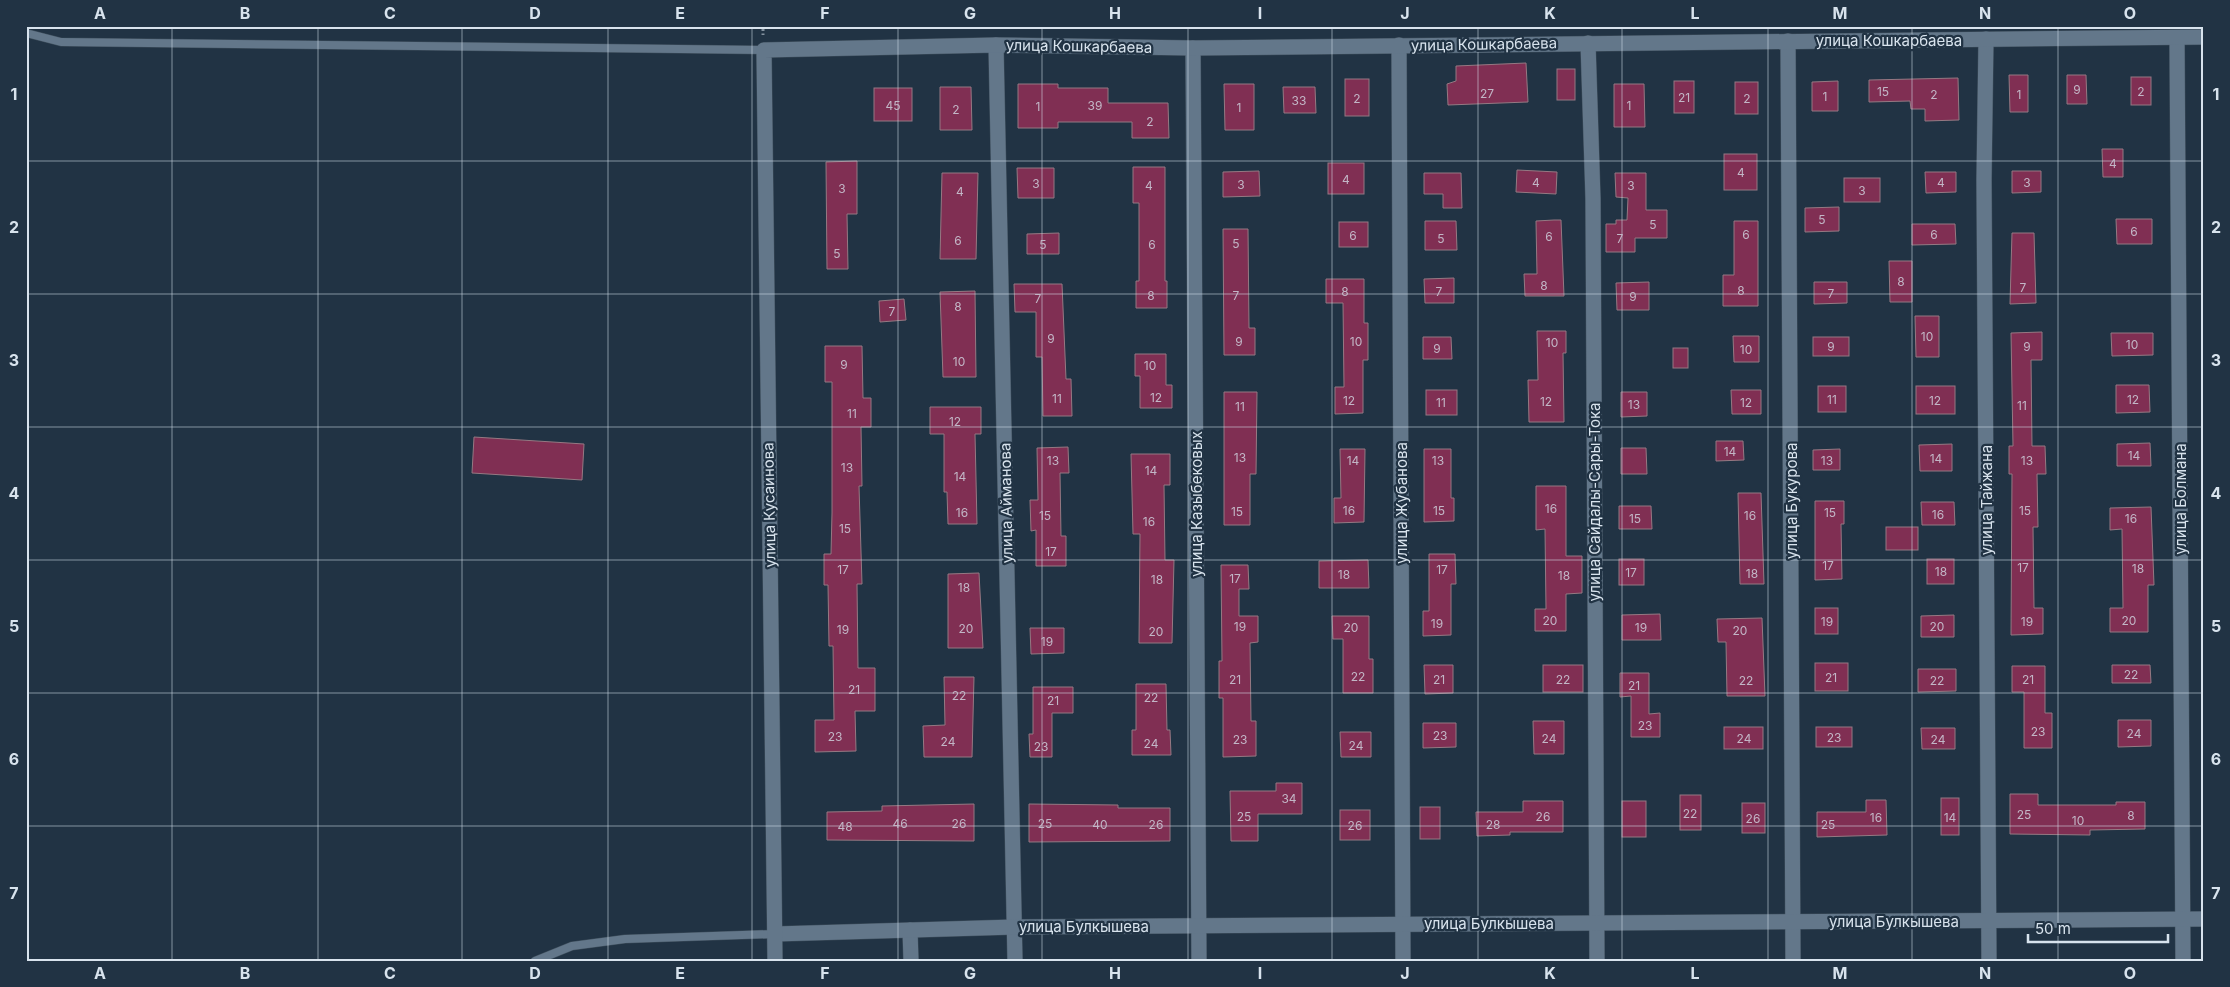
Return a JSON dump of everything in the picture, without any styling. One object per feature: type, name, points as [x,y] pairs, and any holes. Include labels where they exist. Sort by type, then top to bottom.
[{"type":"street","name":"улица Кошкарбаева","points":[[764,50],[996,45],[1193,48],[2204,37]]},
{"type":"street","name":"улица Болмана","points":[[2177,38],[2184,961]]},
{"type":"street","name":"улица Тайжана","points":[[1986,39],[1984,180],[1989,961]]},
{"type":"street","name":"улица Букурова","points":[[1788,41],[1793,961]]},
{"type":"street","name":"улица Сайдалы-Сары-Тока","points":[[1588,43],[1593,209],[1597,961]]},
{"type":"street","name":"улица Айманова","points":[[996,45],[1015,961]]},
{"type":"street","name":"улица Жубанова","points":[[1399,45],[1403,961]]},
{"type":"street","name":"улица Казыбековых","points":[[1193,48],[1199,961]]},
{"type":"street","name":"улица Кусаинова","points":[[764,50],[775,961]]},
{"type":"street","name":"улица Булкышева","points":[[775,934],[1014,926],[2204,919]]},
{"type":"street","points":[[910,930],[911,961]]},
{"type":"lane","points":[[26,33],[61,42],[764,50]]},
{"type":"lane","points":[[535,961],[572,946],[624,939],[775,934]]},
{"type":"building","points":[[1526,63],[1528,102],[1448,105],[1447,84],[1456,81],[1456,66]]},
{"type":"building","points":[[1557,69],[1575,69],[1575,100],[1557,100]]},
{"type":"building","points":[[2009,75],[2028,75],[2028,112],[2010,112]]},
{"type":"building","points":[[2067,75],[2086,75],[2087,104],[2067,104]]},
{"type":"building","points":[[2131,77],[2151,77],[2151,105],[2131,105]]},
{"type":"building","points":[[1958,78],[1959,120],[1925,121],[1925,109],[1911,109],[1910,101],[1869,102],[1869,80]]},
{"type":"building","points":[[1345,79],[1369,79],[1369,116],[1345,116]]},
{"type":"building","points":[[1674,81],[1694,81],[1694,113],[1674,113]]},
{"type":"building","points":[[1838,81],[1838,111],[1812,111],[1812,82]]},
{"type":"building","points":[[1735,82],[1758,82],[1758,114],[1735,114]]},
{"type":"building","points":[[1018,84],[1058,84],[1058,88],[1108,88],[1108,103],[1168,103],[1169,138],[1132,138],[1132,122],[1058,122],[1058,128],[1018,128]]},
{"type":"building","points":[[1224,84],[1254,84],[1254,130],[1225,130]]},
{"type":"building","points":[[1614,84],[1644,84],[1645,127],[1614,127]]},
{"type":"building","points":[[940,87],[971,87],[972,130],[940,130]]},
{"type":"building","points":[[1283,87],[1315,87],[1316,113],[1284,113]]},
{"type":"building","points":[[874,88],[912,88],[912,121],[874,121]]},
{"type":"building","points":[[2102,149],[2123,149],[2123,177],[2103,177]]},
{"type":"building","points":[[1724,154],[1757,154],[1757,190],[1724,190]]},
{"type":"building","points":[[857,161],[857,214],[847,214],[848,269],[827,269],[826,162]]},
{"type":"building","points":[[1328,163],[1364,163],[1364,194],[1328,194]]},
{"type":"building","points":[[1133,167],[1165,167],[1165,281],[1167,281],[1167,308],[1136,308],[1136,281],[1139,281],[1139,203],[1133,203]]},
{"type":"building","points":[[1017,168],[1054,168],[1054,198],[1018,198]]},
{"type":"building","points":[[1517,170],[1557,172],[1556,194],[1516,192]]},
{"type":"building","points":[[1259,171],[1260,196],[1223,197],[1223,172]]},
{"type":"building","points":[[2012,171],[2041,171],[2041,192],[2012,193]]},
{"type":"building","points":[[1925,172],[1956,172],[1956,192],[1926,193]]},
{"type":"building","points":[[942,173],[978,173],[976,259],[940,259]]},
{"type":"building","points":[[1424,173],[1461,173],[1462,208],[1443,208],[1443,194],[1424,194]]},
{"type":"building","points":[[1615,173],[1646,173],[1646,210],[1667,210],[1667,238],[1635,238],[1635,252],[1606,252],[1606,224],[1616,224],[1616,220],[1627,220],[1628,198],[1616,197]]},
{"type":"building","points":[[1844,178],[1880,178],[1880,202],[1844,202]]},
{"type":"building","points":[[1839,207],[1839,231],[1805,232],[1805,208]]},
{"type":"building","points":[[2116,219],[2152,219],[2152,244],[2117,244]]},
{"type":"building","points":[[1561,220],[1564,296],[1525,296],[1524,274],[1537,274],[1536,221]]},
{"type":"building","points":[[1425,221],[1456,221],[1457,250],[1425,250]]},
{"type":"building","points":[[1734,221],[1758,221],[1758,306],[1723,306],[1723,275],[1734,275]]},
{"type":"building","points":[[1339,222],[1368,222],[1368,247],[1339,247]]},
{"type":"building","points":[[1912,224],[1955,224],[1956,244],[1912,245]]},
{"type":"building","points":[[1223,229],[1248,229],[1249,328],[1255,328],[1255,355],[1224,355]]},
{"type":"building","points":[[1059,233],[1059,254],[1027,254],[1027,234]]},
{"type":"building","points":[[2012,233],[2034,233],[2036,303],[2010,304]]},
{"type":"building","points":[[1889,261],[1912,261],[1912,302],[1890,302]]},
{"type":"building","points":[[1454,278],[1454,303],[1425,303],[1424,279]]},
{"type":"building","points":[[1326,279],[1364,279],[1364,323],[1368,323],[1368,360],[1363,360],[1363,413],[1335,414],[1335,387],[1344,387],[1343,303],[1326,303]]},
{"type":"building","points":[[1649,282],[1649,310],[1617,310],[1616,283]]},
{"type":"building","points":[[1814,282],[1847,282],[1847,303],[1814,304]]},
{"type":"building","points":[[1014,284],[1062,284],[1066,379],[1071,379],[1072,416],[1043,416],[1042,357],[1036,357],[1036,312],[1015,312]]},
{"type":"building","points":[[975,291],[976,377],[943,377],[940,292]]},
{"type":"building","points":[[904,299],[906,320],[880,322],[879,301]]},
{"type":"building","points":[[1915,316],[1939,316],[1939,357],[1916,357]]},
{"type":"building","points":[[1537,331],[1566,331],[1566,353],[1563,353],[1564,422],[1529,422],[1528,380],[1538,380]]},
{"type":"building","points":[[2042,332],[2042,360],[2031,360],[2032,446],[2045,446],[2046,474],[2037,474],[2038,527],[2033,527],[2034,608],[2043,608],[2043,634],[2011,635],[2012,474],[2009,474],[2009,446],[2013,446],[2011,333]]},
{"type":"building","points":[[2111,333],[2153,333],[2153,355],[2112,356]]},
{"type":"building","points":[[1733,336],[1759,336],[1759,362],[1734,362]]},
{"type":"building","points":[[1423,337],[1451,337],[1452,359],[1423,359]]},
{"type":"building","points":[[1813,337],[1849,337],[1849,356],[1813,356]]},
{"type":"building","points":[[825,346],[862,346],[863,398],[871,398],[871,427],[861,427],[862,486],[859,486],[862,584],[857,584],[858,668],[875,668],[875,711],[855,711],[856,751],[815,752],[815,720],[834,720],[833,646],[829,646],[828,585],[824,585],[824,554],[831,554],[832,513],[832,382],[825,382]]},
{"type":"building","points":[[1673,348],[1688,348],[1688,368],[1673,368]]},
{"type":"building","points":[[1135,354],[1166,354],[1166,385],[1172,385],[1172,408],[1140,408],[1140,376],[1135,376]]},
{"type":"building","points":[[2116,385],[2149,385],[2150,412],[2116,413]]},
{"type":"building","points":[[1818,386],[1846,386],[1846,412],[1818,412]]},
{"type":"building","points":[[1916,386],[1955,386],[1955,414],[1916,414]]},
{"type":"building","points":[[1426,390],[1457,390],[1457,415],[1426,415]]},
{"type":"building","points":[[1731,390],[1761,390],[1761,414],[1732,414]]},
{"type":"building","points":[[1224,392],[1257,392],[1256,474],[1250,474],[1250,525],[1224,525]]},
{"type":"building","points":[[1621,392],[1647,392],[1647,416],[1621,417]]},
{"type":"building","points":[[930,407],[981,407],[981,434],[975,434],[977,524],[948,524],[947,492],[944,492],[944,434],[930,434]]},
{"type":"building","points":[[474,437],[584,444],[582,480],[472,473]]},
{"type":"building","points":[[1716,441],[1743,441],[1744,460],[1716,461]]},
{"type":"building","points":[[2150,443],[2151,466],[2117,466],[2117,444]]},
{"type":"building","points":[[1952,444],[1952,471],[1920,471],[1919,445]]},
{"type":"building","points":[[1068,447],[1069,473],[1060,473],[1061,536],[1066,536],[1066,566],[1036,566],[1036,530],[1031,531],[1030,500],[1038,500],[1037,448]]},
{"type":"building","points":[[1621,448],[1646,448],[1647,474],[1621,474]]},
{"type":"building","points":[[1340,449],[1365,449],[1364,522],[1334,523],[1334,498],[1341,498]]},
{"type":"building","points":[[1424,449],[1451,449],[1451,498],[1454,498],[1454,521],[1424,522]]},
{"type":"building","points":[[1840,449],[1840,470],[1813,470],[1813,450]]},
{"type":"building","points":[[1131,454],[1170,454],[1170,485],[1164,485],[1165,560],[1174,560],[1172,643],[1139,643],[1140,534],[1133,534]]},
{"type":"building","points":[[1536,486],[1566,486],[1566,556],[1582,556],[1582,593],[1566,594],[1566,631],[1535,631],[1535,609],[1546,609],[1545,529],[1536,530]]},
{"type":"building","points":[[1738,493],[1761,493],[1764,584],[1740,584]]},
{"type":"building","points":[[1815,501],[1844,501],[1844,524],[1841,524],[1842,579],[1815,580]]},
{"type":"building","points":[[1921,502],[1954,502],[1955,525],[1922,525]]},
{"type":"building","points":[[1619,506],[1651,506],[1652,529],[1619,529]]},
{"type":"building","points":[[2151,507],[2154,585],[2148,585],[2148,632],[2110,632],[2110,608],[2123,608],[2122,529],[2110,530],[2110,508]]},
{"type":"building","points":[[1886,527],[1918,527],[1918,550],[1886,550]]},
{"type":"building","points":[[1429,554],[1455,554],[1456,584],[1451,584],[1451,635],[1423,636],[1423,611],[1429,611]]},
{"type":"building","points":[[1619,559],[1644,559],[1644,585],[1619,585]]},
{"type":"building","points":[[1927,559],[1954,559],[1954,584],[1927,584]]},
{"type":"building","points":[[1368,560],[1369,588],[1319,588],[1319,561]]},
{"type":"building","points":[[1221,565],[1248,565],[1249,589],[1239,589],[1239,616],[1258,616],[1258,642],[1250,643],[1251,721],[1256,721],[1256,756],[1223,757],[1223,698],[1219,698],[1219,661],[1222,661]]},
{"type":"building","points":[[979,573],[983,648],[948,648],[948,574]]},
{"type":"building","points":[[1815,608],[1838,608],[1838,634],[1815,634]]},
{"type":"building","points":[[1660,614],[1661,640],[1622,640],[1622,615]]},
{"type":"building","points":[[1954,615],[1954,637],[1921,637],[1921,616]]},
{"type":"building","points":[[1332,616],[1369,616],[1369,659],[1373,659],[1373,693],[1343,693],[1343,639],[1333,639]]},
{"type":"building","points":[[1762,618],[1765,696],[1727,696],[1726,642],[1718,642],[1717,619]]},
{"type":"building","points":[[1030,628],[1064,628],[1064,653],[1031,654]]},
{"type":"building","points":[[1815,663],[1848,663],[1848,691],[1815,691]]},
{"type":"building","points":[[1424,665],[1453,665],[1453,693],[1425,694]]},
{"type":"building","points":[[1543,665],[1583,665],[1583,692],[1543,692]]},
{"type":"building","points":[[2112,665],[2150,665],[2151,683],[2112,683]]},
{"type":"building","points":[[2012,666],[2045,666],[2045,713],[2052,713],[2052,748],[2024,748],[2024,692],[2012,692]]},
{"type":"building","points":[[1918,669],[1956,669],[1956,691],[1918,692]]},
{"type":"building","points":[[1620,673],[1649,673],[1649,714],[1660,713],[1660,737],[1631,737],[1631,696],[1620,697]]},
{"type":"building","points":[[944,677],[974,677],[972,757],[924,757],[923,726],[945,725]]},
{"type":"building","points":[[1136,684],[1166,684],[1167,730],[1170,730],[1171,755],[1132,755],[1132,730],[1136,730]]},
{"type":"building","points":[[1033,687],[1073,687],[1073,713],[1052,713],[1052,757],[1030,757],[1029,734],[1033,734]]},
{"type":"building","points":[[2118,720],[2151,720],[2151,746],[2118,747]]},
{"type":"building","points":[[1533,721],[1564,721],[1564,754],[1534,754]]},
{"type":"building","points":[[1423,723],[1456,723],[1456,747],[1423,748]]},
{"type":"building","points":[[1724,727],[1763,727],[1763,749],[1724,749]]},
{"type":"building","points":[[1816,727],[1852,727],[1852,747],[1816,747]]},
{"type":"building","points":[[1921,728],[1955,728],[1955,749],[1922,749]]},
{"type":"building","points":[[1340,732],[1371,732],[1371,757],[1341,757]]},
{"type":"building","points":[[1276,783],[1302,783],[1302,814],[1258,814],[1258,841],[1231,841],[1230,791],[1276,791]]},
{"type":"building","points":[[2010,794],[2038,794],[2038,805],[2116,805],[2116,802],[2145,802],[2145,829],[2090,830],[2090,835],[2010,834]]},
{"type":"building","points":[[1680,795],[1701,795],[1701,830],[1680,830]]},
{"type":"building","points":[[1941,798],[1959,798],[1959,835],[1941,835]]},
{"type":"building","points":[[1866,800],[1886,800],[1887,835],[1817,837],[1817,812],[1866,812]]},
{"type":"building","points":[[1523,801],[1563,801],[1563,832],[1510,832],[1510,835],[1477,836],[1476,812],[1523,812]]},
{"type":"building","points":[[1622,801],[1646,801],[1646,837],[1622,837]]},
{"type":"building","points":[[1742,803],[1765,803],[1765,833],[1742,833]]},
{"type":"building","points":[[974,804],[974,841],[827,840],[827,812],[882,811],[882,806]]},
{"type":"building","points":[[1029,804],[1118,805],[1118,808],[1170,808],[1170,841],[1029,842]]},
{"type":"building","points":[[1420,807],[1440,807],[1440,839],[1420,839]]},
{"type":"building","points":[[1340,810],[1370,810],[1370,840],[1340,840]]}]
